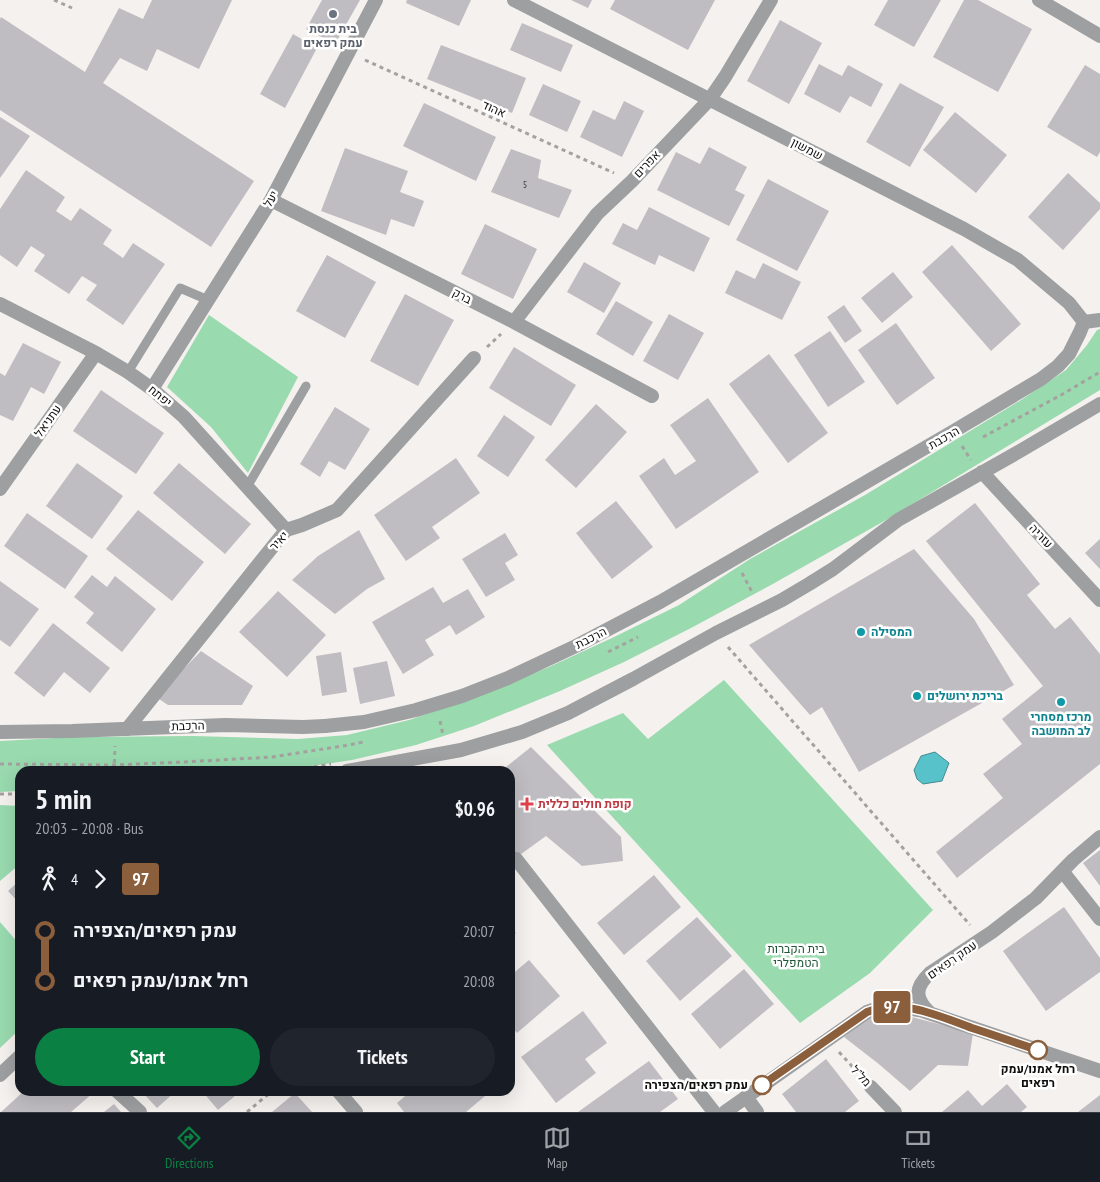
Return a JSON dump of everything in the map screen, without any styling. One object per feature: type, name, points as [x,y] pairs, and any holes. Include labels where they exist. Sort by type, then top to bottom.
[{"type":"street","name":"יעל","points":[[152,389],[271,200],[376,0]]},
{"type":"street","name":"שמשון","points":[[514,0],[964,229],[1018,260],[1068,303],[1084,322]]},
{"type":"street","name":"אפרים","points":[[514,322],[597,214],[632,181],[710,99],[771,0]]},
{"type":"street","points":[[1039,0],[1100,36]]},
{"type":"street","name":"ברק","points":[[271,200],[514,322],[652,396]]},
{"type":"street","name":"יפתח","points":[[0,304],[96,353],[152,389],[184,417],[286,530]]},
{"type":"street","points":[[1084,322],[1100,320]]},
{"type":"street","name":"הרכבת","points":[[0,732],[127,729],[225,724],[325,726],[364,722],[416,710],[462,696],[508,678],[576,646],[660,602],[954,432],[1041,379],[1058,366],[1069,354],[1084,322]]},
{"type":"street","name":"עתניאל","points":[[0,489],[96,353]]},
{"type":"street","name":"יאיר","points":[[127,729],[286,530],[338,510],[474,358]]},
{"type":"street","points":[[349,766],[461,750],[522,732],[568,713],[809,584],[833,569],[898,520],[1100,404]]},
{"type":"street","name":"עזריה","points":[[982,472],[1100,600]]},
{"type":"street","name":"עמק רפאים","points":[[930,1013],[920,1002],[919,990],[920,984],[930,973],[982,939],[1036,898],[1100,837]]},
{"type":"street","points":[[516,859],[714,1112]]},
{"type":"street","points":[[1062,872],[1100,919]]},
{"type":"street","points":[[725,1112],[867,1012],[883,1007],[901,1007],[930,1013],[1100,1071]]},
{"type":"street","points":[[0,1075],[15,1061]]},
{"type":"street","name":"מל\"ל","points":[[871,1087],[895,1112]]},
{"type":"street","points":[[122,1096],[140,1112]]},
{"type":"street","points":[[342,1096],[356,1112]]},
{"type":"street","points":[[746,1096],[757,1112]]},
{"type":"lane","points":[[128,372],[180,288],[208,300]]},
{"type":"lane","points":[[247,487],[306,386]]},
{"type":"path","points":[[54,0],[72,8]]},
{"type":"path","name":"אהוד","points":[[348,53],[632,181]]},
{"type":"path","points":[[474,358],[514,322]]},
{"type":"path","points":[[742,573],[761,610]]},
{"type":"path","points":[[716,633],[982,939]]},
{"type":"path","points":[[0,794],[15,794]]},
{"type":"path","name":"מל\"ל","points":[[827,1039],[871,1087]]},
{"type":"path","points":[[247,1112],[266,1096]]},
{"type":"green space","points":[[209,315],[298,377],[248,473],[211,427],[167,387]]},
{"type":"green space","points":[[1100,329],[1100,390],[886,520],[771,585],[624,662],[560,691],[474,726],[416,745],[352,760],[312,766],[15,766],[15,791],[0,792],[0,741],[76,737],[193,736],[298,739],[347,735],[409,720],[465,701],[549,667],[679,605],[750,559],[865,495],[1021,400],[1066,370],[1097,330]]},
{"type":"green space","name":"בית הקברות הטמפלרי","points":[[724,680],[933,910],[870,973],[800,1023],[547,745],[623,713],[648,739]]},
{"type":"green space","points":[[0,805],[15,806],[15,868],[0,881]]},
{"type":"green space","points":[[0,922],[15,939],[15,1034],[0,1048]]},
{"type":"water","points":[[935,752],[949,763],[942,781],[923,784],[917,779],[914,770],[921,756]]},
{"type":"building","points":[[152,0],[232,0],[199,69],[157,49],[147,71],[120,58],[103,83],[254,181],[211,247],[0,110],[1,17],[85,72],[119,8],[143,19]]},
{"type":"building","name":"בית כנסת עמק רפאים","points":[[322,0],[360,0],[335,44],[306,29]]},
{"type":"building","points":[[407,0],[471,0],[459,26],[406,3]]},
{"type":"building","points":[[571,0],[592,0],[588,8]]},
{"type":"building","points":[[615,0],[715,0],[688,50],[610,9]]},
{"type":"building","points":[[888,0],[941,0],[914,47],[874,25]]},
{"type":"building","points":[[964,0],[978,0],[1032,29],[998,92],[933,57]]},
{"type":"building","points":[[780,20],[822,43],[789,104],[747,81]]},
{"type":"building","points":[[522,23],[573,45],[561,72],[510,50]]},
{"type":"building","points":[[293,34],[317,48],[285,108],[260,94]]},
{"type":"building","points":[[441,45],[526,78],[512,113],[427,79]]},
{"type":"building","points":[[819,64],[842,76],[848,65],[883,84],[871,107],[850,96],[840,113],[804,94]]},
{"type":"building","points":[[1085,65],[1100,74],[1100,152],[1097,157],[1047,127]]},
{"type":"building","points":[[900,83],[944,107],[910,167],[866,142]]},
{"type":"building","points":[[543,84],[581,101],[567,132],[529,115]]},
{"type":"building","points":[[624,101],[644,111],[622,157],[580,137],[593,110],[615,120]]},
{"type":"building","points":[[424,103],[496,137],[476,181],[403,146]]},
{"type":"building","points":[[955,112],[1007,155],[976,193],[923,150]]},
{"type":"building","points":[[0,117],[30,136],[0,178]]},
{"type":"building","points":[[709,147],[747,167],[735,190],[745,195],[729,226],[657,190],[676,152],[700,164]]},
{"type":"building","points":[[345,148],[408,171],[400,192],[424,201],[414,227],[391,219],[386,235],[321,211]]},
{"type":"building","points":[[511,149],[541,160],[538,178],[572,190],[559,218],[491,192]]},
{"type":"building","points":[[26,170],[65,197],[56,211],[71,221],[80,208],[112,230],[103,244],[123,258],[133,243],[165,264],[123,325],[86,300],[97,285],[82,276],[69,294],[34,271],[45,255],[31,246],[17,267],[0,255],[0,209]]},
{"type":"building","points":[[1068,173],[1100,203],[1100,209],[1063,250],[1028,217]]},
{"type":"building","points":[[768,179],[829,211],[797,271],[736,240]]},
{"type":"building","points":[[649,207],[710,238],[694,272],[659,255],[655,265],[612,244],[623,223],[637,230]]},
{"type":"building","points":[[485,224],[537,249],[513,299],[461,274]]},
{"type":"building","points":[[952,245],[1021,324],[991,351],[922,272]]},
{"type":"building","points":[[327,255],[376,282],[345,338],[296,311]]},
{"type":"building","points":[[584,262],[621,283],[604,313],[567,292]]},
{"type":"building","points":[[763,263],[801,282],[782,320],[725,293],[736,270],[755,279]]},
{"type":"building","points":[[893,272],[913,297],[882,323],[861,298]]},
{"type":"building","points":[[405,294],[454,320],[418,386],[370,361]]},
{"type":"building","points":[[616,301],[653,322],[633,356],[596,334]]},
{"type":"building","points":[[844,305],[862,331],[845,343],[827,317]]},
{"type":"building","points":[[669,314],[704,333],[678,380],[643,361]]},
{"type":"building","points":[[896,323],[935,378],[897,405],[858,350]]},
{"type":"building","points":[[830,331],[865,382],[828,407],[794,355]]},
{"type":"building","points":[[23,343],[61,362],[44,394],[31,387],[13,421],[0,415],[0,373],[5,376]]},
{"type":"building","points":[[514,347],[576,385],[551,426],[489,388]]},
{"type":"building","points":[[769,354],[828,433],[788,463],[729,384]]},
{"type":"building","points":[[101,390],[164,433],[136,474],[73,431]]},
{"type":"building","points":[[708,398],[759,472],[676,529],[639,476],[664,458],[675,475],[696,461],[670,425]]},
{"type":"building","points":[[596,404],[627,432],[576,488],[545,460]]},
{"type":"building","points":[[335,407],[370,429],[345,470],[329,461],[320,477],[300,464]]},
{"type":"building","points":[[504,415],[535,437],[508,477],[477,456]]},
{"type":"building","points":[[456,458],[480,493],[432,527],[440,538],[406,561],[374,515]]},
{"type":"building","points":[[77,463],[123,496],[92,539],[46,506]]},
{"type":"building","points":[[179,463],[251,524],[225,554],[153,493]]},
{"type":"building","points":[[616,501],[653,547],[612,579],[576,533]]},
{"type":"building","name":"מרכז מסחרי לב המושבה","points":[[975,503],[1040,584],[1027,595],[1055,629],[1070,617],[1100,654],[1100,764],[957,878],[936,852],[1003,798],[983,774],[1022,744],[1002,719],[1043,686],[926,541]]},
{"type":"building","points":[[138,510],[204,562],[172,601],[106,549]]},
{"type":"building","points":[[27,513],[88,556],[65,589],[4,546]]},
{"type":"building","points":[[359,530],[385,579],[367,589],[335,614],[292,580],[318,556]]},
{"type":"building","points":[[505,533],[518,555],[505,563],[515,580],[486,597],[462,559]]},
{"type":"building","points":[[1100,539],[1100,569],[1085,553]]},
{"type":"building","points":[[914,549],[974,619],[1014,685],[859,772],[822,707],[810,715],[749,645]]},
{"type":"building","points":[[92,575],[107,587],[115,576],[156,609],[122,652],[86,623],[94,613],[74,597]]},
{"type":"building","points":[[0,581],[39,609],[10,647],[0,640]]},
{"type":"building","points":[[433,587],[443,603],[468,589],[485,617],[456,635],[450,625],[425,640],[434,655],[403,674],[372,622]]},
{"type":"building","points":[[278,591],[326,635],[287,677],[239,632]]},
{"type":"building","points":[[53,623],[110,668],[90,693],[64,672],[44,697],[14,673]]},
{"type":"building","points":[[201,651],[253,686],[242,705],[168,705],[156,697]]},
{"type":"building","points":[[341,652],[347,692],[322,696],[316,656]]},
{"type":"building","points":[[387,661],[395,696],[360,704],[353,668]]},
{"type":"building","points":[[531,747],[621,837],[623,861],[582,866],[546,836],[517,857],[515,854],[515,766],[507,766]]},
{"type":"building","points":[[1100,850],[1100,886],[1083,863]]},
{"type":"building","points":[[654,875],[681,907],[624,955],[597,923]]},
{"type":"building","points":[[15,885],[15,899],[8,891]]},
{"type":"building","points":[[1064,907],[1100,958],[1100,972],[1046,1011],[1003,951]]},
{"type":"building","points":[[697,917],[732,956],[680,1001],[646,961]]},
{"type":"building","points":[[529,960],[560,996],[517,1033],[515,1031],[515,972]]},
{"type":"building","points":[[744,969],[774,1004],[720,1049],[691,1014]]},
{"type":"building","points":[[583,1011],[607,1043],[585,1059],[596,1073],[556,1103],[521,1057]]},
{"type":"building","points":[[908,1016],[973,1033],[968,1066],[938,1065],[910,1091],[844,1037],[869,1018]]},
{"type":"building","points":[[826,1059],[859,1101],[845,1112],[796,1112],[782,1094]]},
{"type":"building","points":[[649,1061],[678,1099],[660,1112],[578,1112]]},
{"type":"building","points":[[1007,1084],[1027,1107],[1021,1112],[942,1112],[968,1090],[982,1106]]},
{"type":"building","points":[[1100,1095],[1100,1112],[1078,1112],[1091,1102]]},
{"type":"building","points":[[19,1096],[90,1096],[71,1112],[1,1112]]},
{"type":"building","points":[[146,1096],[170,1096],[157,1108]]},
{"type":"building","points":[[206,1096],[235,1096],[218,1110]]},
{"type":"building","points":[[291,1096],[298,1096],[312,1112],[272,1112]]},
{"type":"building","points":[[405,1096],[485,1096],[466,1112],[404,1112],[397,1103]]},
{"type":"building","points":[[114,1104],[121,1112],[104,1112]]},
{"type":"bus line","name":"97","points":[[762,1085],[867,1012],[883,1007],[892,1006],[922,1011],[1038,1050]]},
{"type":"place","name":"בית כנסת עמק רפאים","points":[[333,14]]},
{"type":"place","name":"המסילה","points":[[861,632]]},
{"type":"place","name":"בריכת ירושלים","points":[[917,696]]},
{"type":"place","name":"מרכז מסחרי לב המושבה","points":[[1061,702]]},
{"type":"place","name":"קופת חולים כללית","points":[[527,804]]},
{"type":"place","name":"רחל אמנו/עמק רפאים","points":[[1038,1050]]},
{"type":"place","name":"עמק רפאים/הצפירה","points":[[762,1085]]}]
